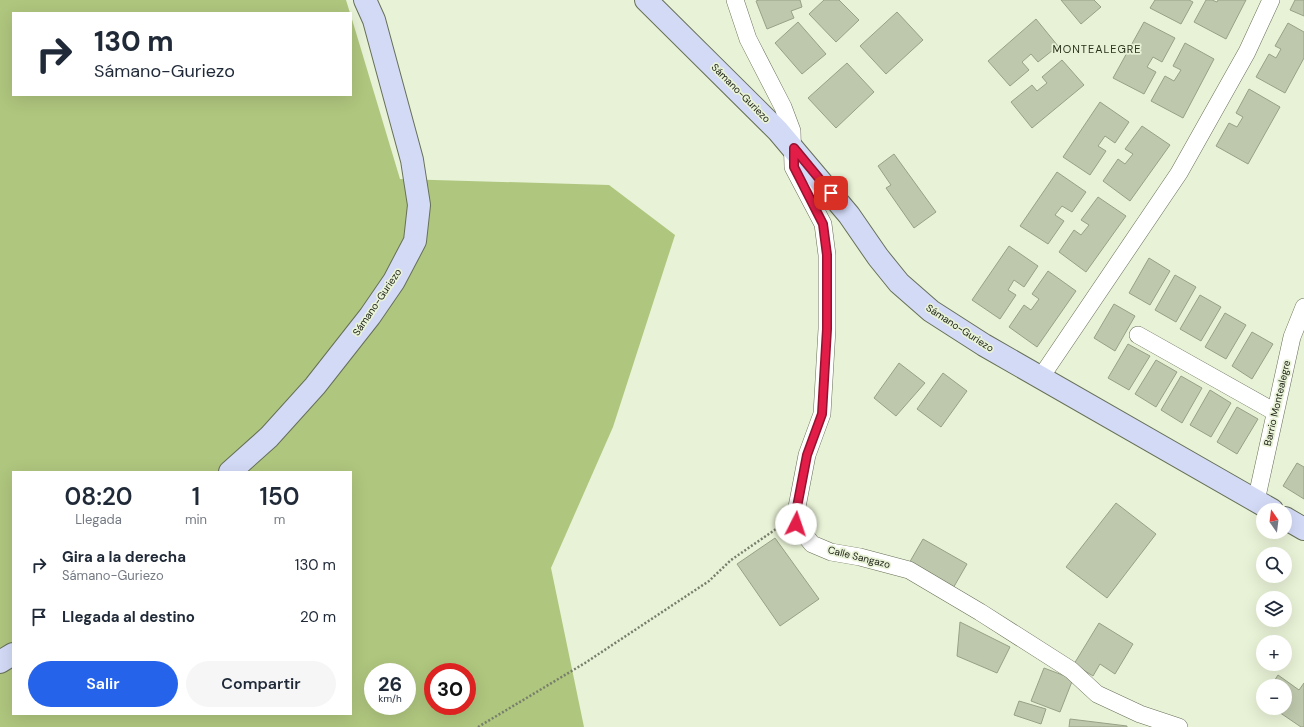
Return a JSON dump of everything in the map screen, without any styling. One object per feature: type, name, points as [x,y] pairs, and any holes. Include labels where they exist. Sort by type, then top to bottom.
[{"type":"street","name":"Sámano-Guriezo","points":[[231,471],[269,437],[315,386],[370,316],[394,281],[415,241],[420,204],[412,160],[374,20],[365,0]]},
{"type":"street","name":"Sámano-Guriezo","points":[[646,0],[794,148],[849,215],[878,257],[899,283],[931,310],[984,344],[1261,503]]},
{"type":"street","points":[[735,0],[748,39],[783,107],[792,130],[794,167],[823,224],[827,255],[827,329],[822,414],[807,455],[796,516]]},
{"type":"street","points":[[1041,377],[1179,172],[1247,52],[1271,0]]},
{"type":"street","name":"Barrio Montealegre","points":[[1264,503],[1275,412],[1292,336],[1304,307]]},
{"type":"street","points":[[1138,334],[1275,412]]},
{"type":"street","name":"Calle Sangazo","points":[[796,516],[796,524],[812,544],[831,552],[860,557],[909,570],[980,612],[1071,670],[1097,694],[1140,714],[1179,727]]},
{"type":"street","points":[[1292,522],[1304,529]]},
{"type":"street","points":[[0,662],[12,655]]},
{"type":"path","points":[[478,727],[585,663],[709,581],[731,560],[796,516]]},
{"type":"green space","points":[[0,0],[346,0],[350,12],[12,12],[12,96],[352,96],[352,19],[400,179],[609,185],[675,235],[613,427],[551,568],[584,727],[0,727]]},
{"type":"building","points":[[800,0],[802,7],[791,11],[794,18],[767,29],[756,1]]},
{"type":"building","points":[[824,0],[839,0],[859,20],[836,42],[809,14]]},
{"type":"building","points":[[1061,0],[1094,0],[1101,7],[1081,24]]},
{"type":"building","points":[[1155,0],[1189,0],[1193,2],[1181,24],[1150,8]]},
{"type":"building","points":[[1206,0],[1217,2],[1218,0],[1246,0],[1226,39],[1194,22]]},
{"type":"building","points":[[1295,0],[1304,0],[1304,16],[1290,10]]},
{"type":"building","points":[[897,12],[923,40],[886,74],[860,46]]},
{"type":"building","points":[[1036,19],[1058,46],[1038,62],[1031,54],[1022,62],[1029,70],[1010,86],[988,61]]},
{"type":"building","points":[[798,22],[826,54],[802,74],[775,43]]},
{"type":"building","points":[[1144,22],[1175,38],[1162,62],[1153,57],[1147,67],[1156,72],[1144,94],[1113,78]]},
{"type":"building","points":[[1288,23],[1304,32],[1304,58],[1285,93],[1256,77],[1269,54],[1276,58],[1281,49],[1275,46]]},
{"type":"building","points":[[1185,43],[1214,59],[1183,118],[1151,101],[1165,76],[1174,81],[1181,70],[1173,66]]},
{"type":"building","points":[[1062,60],[1084,85],[1032,128],[1011,102],[1032,85],[1037,91],[1047,83],[1042,77]]},
{"type":"building","points":[[847,63],[874,92],[836,128],[808,98]]},
{"type":"building","points":[[1249,89],[1280,107],[1248,164],[1216,146],[1229,123],[1237,127],[1243,117],[1236,113]]},
{"type":"building","points":[[1100,102],[1129,122],[1115,143],[1105,136],[1098,146],[1106,151],[1090,175],[1063,157]]},
{"type":"building","points":[[1142,126],[1170,145],[1130,201],[1103,181],[1118,159],[1125,164],[1133,154],[1125,149]]},
{"type":"building","points":[[894,154],[936,212],[914,228],[886,188],[891,185],[878,166]]},
{"type":"building","points":[[1057,172],[1086,192],[1072,212],[1062,206],[1055,215],[1064,221],[1048,244],[1020,226]]},
{"type":"building","points":[[1098,197],[1126,216],[1086,272],[1059,252],[1074,230],[1081,235],[1089,225],[1081,220]]},
{"type":"building","points":[[1009,246],[1038,266],[1024,287],[1014,280],[1008,290],[1016,295],[1000,319],[972,300]]},
{"type":"building","points":[[1149,258],[1170,271],[1150,305],[1129,293]]},
{"type":"building","points":[[1048,271],[1076,291],[1037,347],[1009,327],[1024,305],[1031,310],[1039,299],[1032,294]]},
{"type":"building","points":[[1175,275],[1196,287],[1176,322],[1155,310]]},
{"type":"building","points":[[1200,295],[1221,307],[1201,341],[1180,329]]},
{"type":"building","points":[[1114,304],[1135,316],[1115,351],[1094,338]]},
{"type":"building","points":[[1225,313],[1246,325],[1226,359],[1205,347]]},
{"type":"building","points":[[1252,332],[1273,344],[1252,379],[1232,366]]},
{"type":"building","points":[[1128,344],[1150,356],[1129,390],[1108,378]]},
{"type":"building","points":[[1156,360],[1177,372],[1156,407],[1135,394]]},
{"type":"building","points":[[899,363],[925,383],[896,416],[874,398]]},
{"type":"building","points":[[943,373],[967,391],[941,427],[917,409]]},
{"type":"building","points":[[1181,376],[1202,388],[1182,423],[1161,410]]},
{"type":"building","points":[[1210,390],[1231,403],[1211,437],[1190,425]]},
{"type":"building","points":[[1237,407],[1258,419],[1237,454],[1217,442]]},
{"type":"building","points":[[1297,463],[1304,467],[1304,499],[1283,486]]},
{"type":"building","points":[[1116,503],[1156,534],[1107,598],[1066,567]]},
{"type":"building","points":[[775,538],[819,599],[780,626],[737,564]]},
{"type":"building","points":[[923,539],[967,564],[952,590],[908,565]]},
{"type":"building","points":[[960,622],[1010,647],[997,673],[957,656]]},
{"type":"building","points":[[1099,623],[1133,644],[1115,674],[1100,664],[1093,676],[1074,664]]},
{"type":"building","points":[[1044,668],[1073,679],[1060,712],[1031,701]]},
{"type":"building","points":[[1278,675],[1284,679],[1275,679]]},
{"type":"building","points":[[1304,683],[1304,727],[1301,727],[1283,715],[1292,715],[1292,685],[1299,690]]},
{"type":"building","points":[[1019,701],[1046,709],[1041,724],[1014,715]]},
{"type":"building","points":[[1070,719],[1127,726],[1127,727],[1069,727]]},
{"type":"district","name":"MONTEALEGRE","points":[[1097,49]]},
{"type":"route","points":[[796,524],[797,507],[807,455],[822,414],[827,329],[827,255],[823,224],[794,167],[794,148],[831,193]]}]
